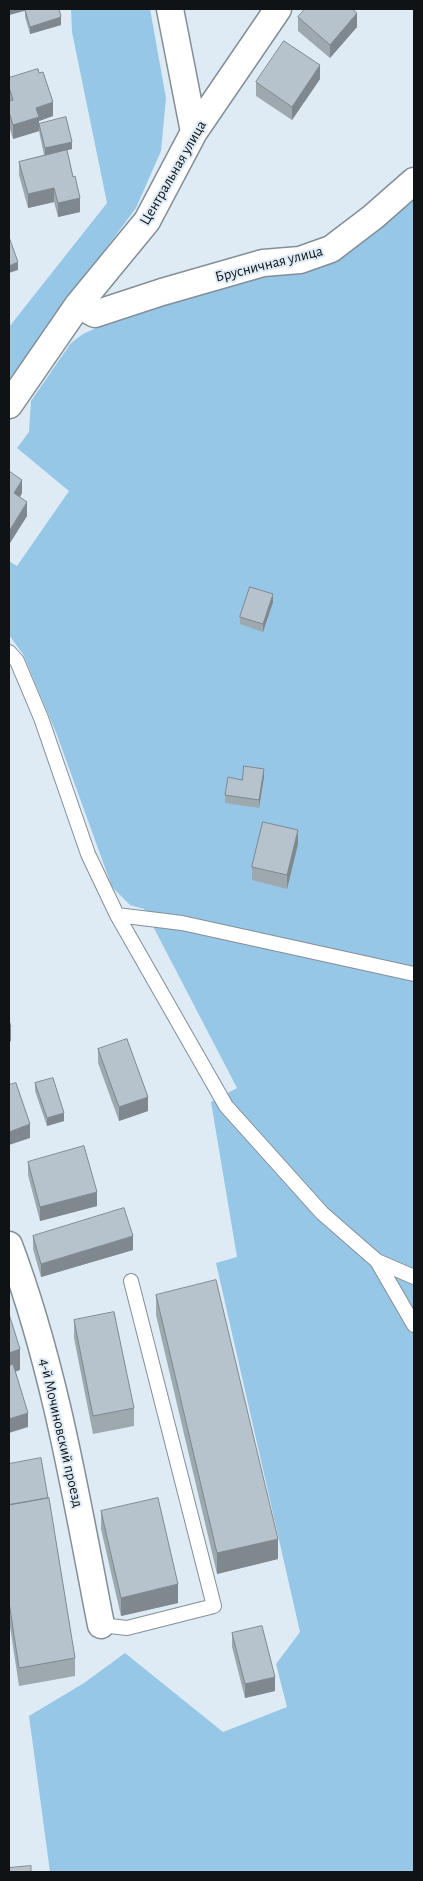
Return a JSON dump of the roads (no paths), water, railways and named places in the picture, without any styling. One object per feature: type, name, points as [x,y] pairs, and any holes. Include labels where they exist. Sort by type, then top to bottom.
[{"type":"street","points":[[170,9],[194,132]]},
{"type":"street","name":"Центральная улица","points":[[9,405],[78,306],[147,221],[194,132],[278,9]]},
{"type":"street","name":"Брусничная улица","points":[[78,306],[94,314],[263,263],[300,260],[331,249],[373,217],[414,181]]},
{"type":"street","name":"4-й Мочиновский проезд","points":[[9,1245],[26,1292],[64,1432],[102,1625]]},
{"type":"lane","points":[[9,652],[17,661],[41,718],[88,854],[117,915],[226,1106],[322,1213],[376,1261],[414,1325]]},
{"type":"lane","points":[[117,915],[192,925],[414,974]]},
{"type":"lane","points":[[376,1261],[414,1277]]},
{"type":"lane","points":[[102,1625],[127,1628],[214,1606],[131,1281]]}]
